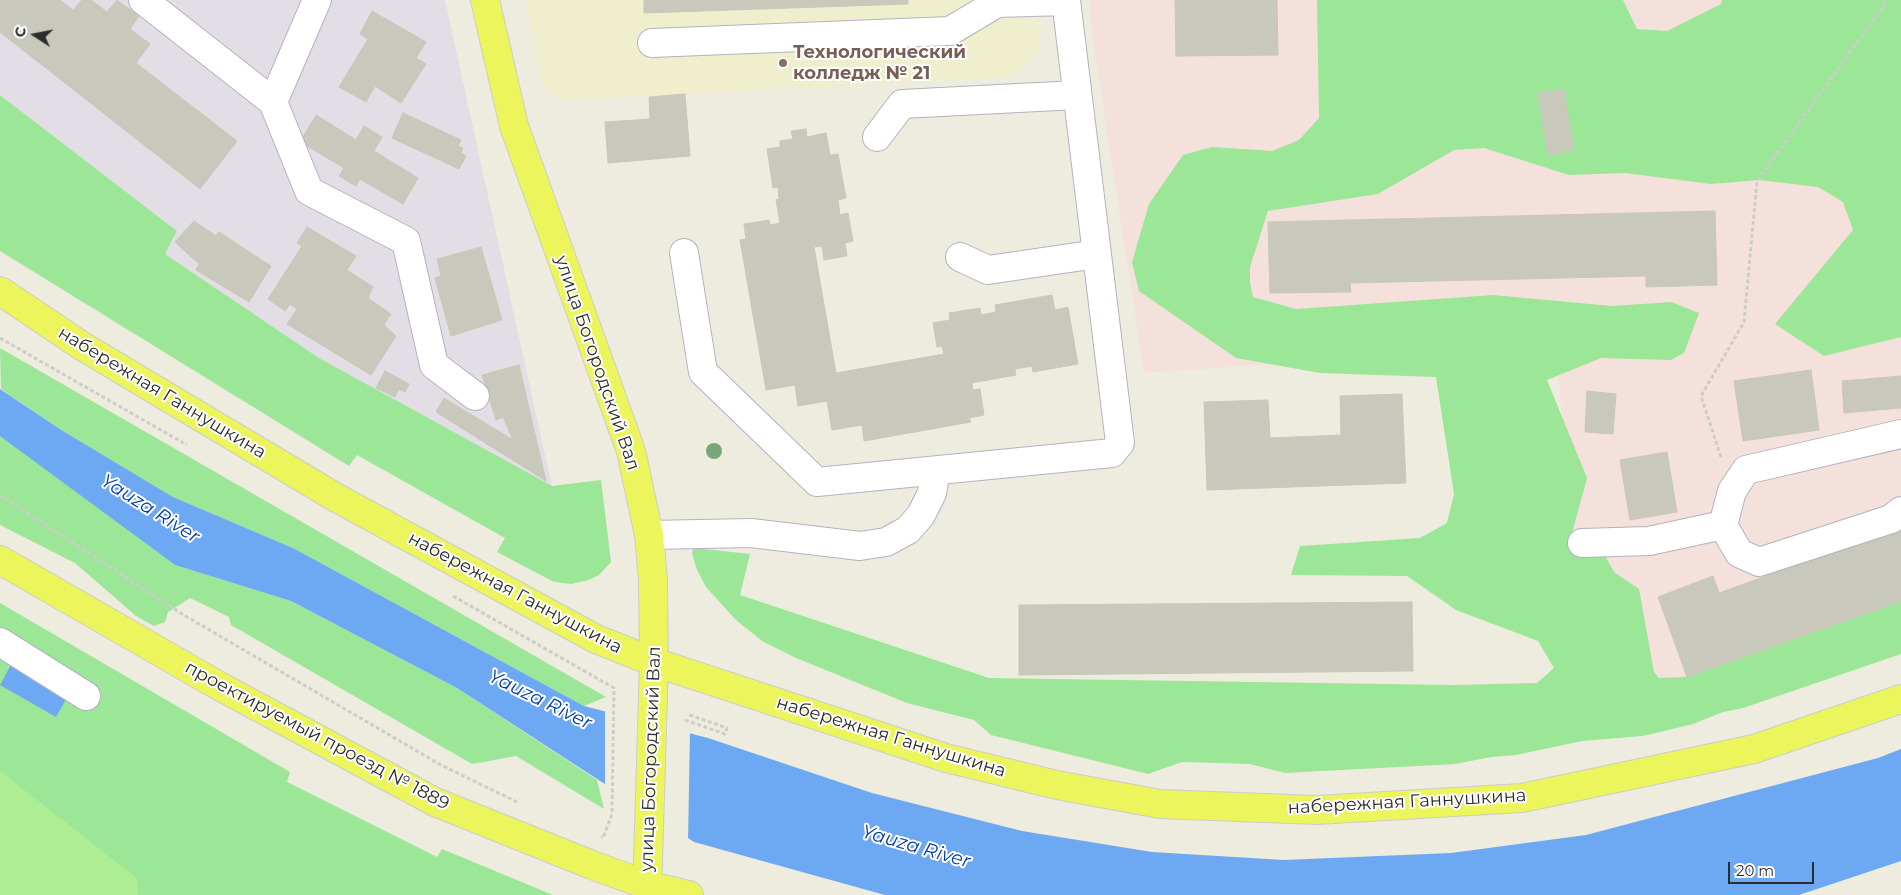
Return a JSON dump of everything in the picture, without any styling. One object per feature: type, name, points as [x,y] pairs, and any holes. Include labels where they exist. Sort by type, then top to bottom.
[{"type":"main road","name":"улица Богородский Вал","points":[[485,0],[514,126],[631,451],[649,535],[653,580],[654,662],[647,890]]},
{"type":"main road","name":"набережная Ганнушкина","points":[[0,291],[82,346],[335,497],[596,639],[654,662],[946,758],[1057,785],[1160,804],[1317,810],[1522,798],[1754,749],[1901,699]]},
{"type":"main road","name":"проектируемый проезд № 1889","points":[[0,560],[221,687],[435,802],[592,865],[647,890],[690,895]]},
{"type":"lane","points":[[143,0],[273,102],[309,191],[406,241],[434,365],[475,396]]},
{"type":"lane","points":[[273,102],[316,0]]},
{"type":"lane","points":[[652,43],[950,31],[997,3],[1066,0],[1120,443],[1112,453],[817,482],[702,372],[684,253]]},
{"type":"lane","points":[[877,137],[902,104],[1077,95]]},
{"type":"lane","points":[[960,256],[988,270],[1097,254]]},
{"type":"lane","points":[[1901,434],[1746,470],[1732,491],[1723,525],[1739,553],[1759,562],[1891,519],[1901,511]]},
{"type":"lane","points":[[649,535],[751,533],[860,546],[886,542],[908,530],[921,515],[932,493],[936,471]]},
{"type":"lane","points":[[1582,544],[1649,541],[1723,525]]},
{"type":"lane","points":[[0,642],[86,696]]},
{"type":"path","points":[[1732,491],[1701,396],[1744,322],[1757,181],[1888,0]]},
{"type":"path","points":[[0,495],[182,614],[441,765],[518,802]]},
{"type":"path","points":[[595,836],[603,838],[612,814],[614,688]]},
{"type":"path","points":[[685,720],[725,734],[726,728],[687,714]]},
{"type":"shaded area","points":[[0,0],[445,0],[552,487],[319,358],[165,254],[177,231],[0,95]]},
{"type":"shaded area","name":"Технологический колледж № 21","points":[[525,0],[1037,0],[1040,50],[1013,77],[562,100],[543,85]]},
{"type":"shaded area","points":[[1089,0],[1901,0],[1901,601],[1687,677],[1583,681],[1556,345],[1144,373],[1094,48]]},
{"type":"green space","points":[[1317,0],[1623,0],[1637,29],[1667,31],[1721,4],[1722,0],[1901,0],[1901,337],[1824,356],[1775,324],[1853,230],[1843,202],[1818,187],[1759,180],[1711,184],[1625,173],[1569,175],[1484,148],[1454,150],[1378,194],[1268,211],[1250,267],[1250,282],[1253,297],[1296,309],[1493,295],[1612,306],[1671,302],[1699,313],[1684,353],[1671,360],[1601,358],[1547,380],[1587,478],[1572,533],[1585,542],[1599,545],[1614,572],[1639,589],[1654,672],[1659,678],[1687,677],[1901,601],[1901,654],[1743,708],[1723,712],[1693,724],[1643,736],[1582,741],[1516,755],[1491,757],[1455,764],[1285,773],[1250,764],[1182,762],[1148,774],[991,735],[974,720],[907,703],[796,658],[762,641],[736,620],[706,587],[697,570],[692,553],[693,549],[750,554],[740,595],[989,678],[1453,685],[1537,683],[1554,668],[1538,641],[1456,610],[1407,576],[1291,575],[1300,546],[1420,538],[1447,523],[1454,494],[1436,377],[1320,373],[1236,358],[1139,291],[1132,262],[1149,204],[1183,155],[1212,147],[1272,151],[1299,140],[1319,118]]},
{"type":"green space","points":[[0,95],[177,231],[165,254],[319,358],[552,486],[601,480],[611,562],[599,575],[589,580],[571,584],[554,582],[497,552],[505,538],[357,455],[349,466],[0,251]]},
{"type":"green space","points":[[0,348],[606,697],[584,706],[293,548],[173,497],[63,431],[1,389]]},
{"type":"green space","points":[[0,435],[175,565],[291,601],[457,688],[597,780],[604,809],[516,756],[472,764],[231,625],[229,617],[190,598],[168,612],[165,622],[154,626],[136,616],[75,563],[0,525]]},
{"type":"green space","points":[[0,603],[290,772],[287,782],[437,857],[442,849],[553,895],[0,895]]},
{"type":"green space","points":[[0,771],[137,878],[138,895],[0,895]]},
{"type":"water","name":"Yauza River","points":[[0,389],[63,431],[173,497],[293,548],[584,706],[708,738],[872,793],[1022,831],[1152,852],[1284,860],[1451,853],[1586,835],[1878,758],[1901,749],[1901,861],[1799,895],[885,895],[694,842],[457,688],[291,601],[175,565],[0,436]]},
{"type":"water","points":[[13,661],[69,694],[56,717],[0,685]]},
{"type":"pier","points":[[605,709],[690,731],[688,841],[605,787]]},
{"type":"building","points":[[0,0],[60,0],[73,10],[82,0],[91,0],[107,12],[117,0],[139,16],[130,29],[150,44],[136,63],[237,141],[200,189],[0,32]]},
{"type":"building","points":[[644,0],[908,0],[908,4],[644,13]]},
{"type":"building","points":[[1175,0],[1277,0],[1278,55],[1176,56]]},
{"type":"building","points":[[372,11],[426,42],[416,58],[426,64],[401,103],[375,86],[366,102],[339,87],[368,39],[360,34]]},
{"type":"building","points":[[1564,89],[1574,150],[1548,155],[1538,93]]},
{"type":"building","points":[[685,94],[690,156],[608,163],[605,122],[650,119],[649,97]]},
{"type":"building","points":[[403,113],[461,140],[458,146],[463,148],[461,153],[466,156],[459,169],[392,138]]},
{"type":"building","points":[[316,115],[356,140],[364,126],[382,137],[374,151],[418,178],[403,204],[360,179],[356,186],[339,176],[344,168],[300,142]]},
{"type":"building","points":[[806,129],[807,137],[826,133],[830,155],[838,154],[846,198],[838,200],[840,215],[848,213],[853,241],[845,243],[847,256],[824,260],[822,246],[814,247],[836,373],[944,354],[942,346],[937,347],[933,323],[950,320],[949,313],[980,308],[981,315],[996,312],[995,305],[1052,295],[1055,310],[1068,307],[1078,364],[1033,372],[1032,366],[1015,369],[1016,375],[972,383],[973,390],[980,389],[984,415],[969,418],[971,422],[864,441],[862,425],[832,430],[827,401],[798,406],[795,385],[766,390],[740,240],[746,239],[744,224],[769,220],[770,225],[780,223],[776,200],[779,199],[778,187],[773,188],[767,149],[780,147],[780,141],[793,139],[791,131]]},
{"type":"building","points":[[1715,211],[1717,285],[1646,287],[1646,276],[1350,283],[1351,292],[1270,293],[1268,222]]},
{"type":"building","points":[[194,221],[216,236],[219,232],[271,266],[249,302],[196,270],[199,264],[175,242]]},
{"type":"building","points":[[307,227],[356,256],[347,270],[373,287],[368,298],[391,314],[384,325],[396,336],[371,375],[287,324],[297,309],[290,304],[285,311],[268,299],[302,246],[297,243]]},
{"type":"building","points":[[481,247],[502,320],[451,336],[435,278],[441,276],[437,259]]},
{"type":"building","points":[[519,365],[546,481],[436,412],[444,398],[513,440],[503,417],[496,420],[482,375]]},
{"type":"building","points":[[1811,370],[1819,430],[1743,441],[1734,381]]},
{"type":"building","points":[[385,371],[409,384],[405,392],[399,389],[395,397],[376,388]]},
{"type":"building","points":[[1901,376],[1901,408],[1844,413],[1842,381]]},
{"type":"building","points":[[1587,391],[1616,394],[1613,434],[1585,432]]},
{"type":"building","points":[[1402,394],[1406,483],[1207,490],[1204,402],[1268,400],[1270,438],[1341,435],[1340,396]]},
{"type":"building","points":[[1667,452],[1677,512],[1630,520],[1620,460]]},
{"type":"building","points":[[1901,527],[1901,601],[1687,677],[1658,597],[1713,576],[1719,593]]},
{"type":"building","points":[[1412,602],[1413,671],[1019,675],[1019,605]]},
{"type":"place","name":"Технологический колледж № 21","points":[[783,63]]}]
